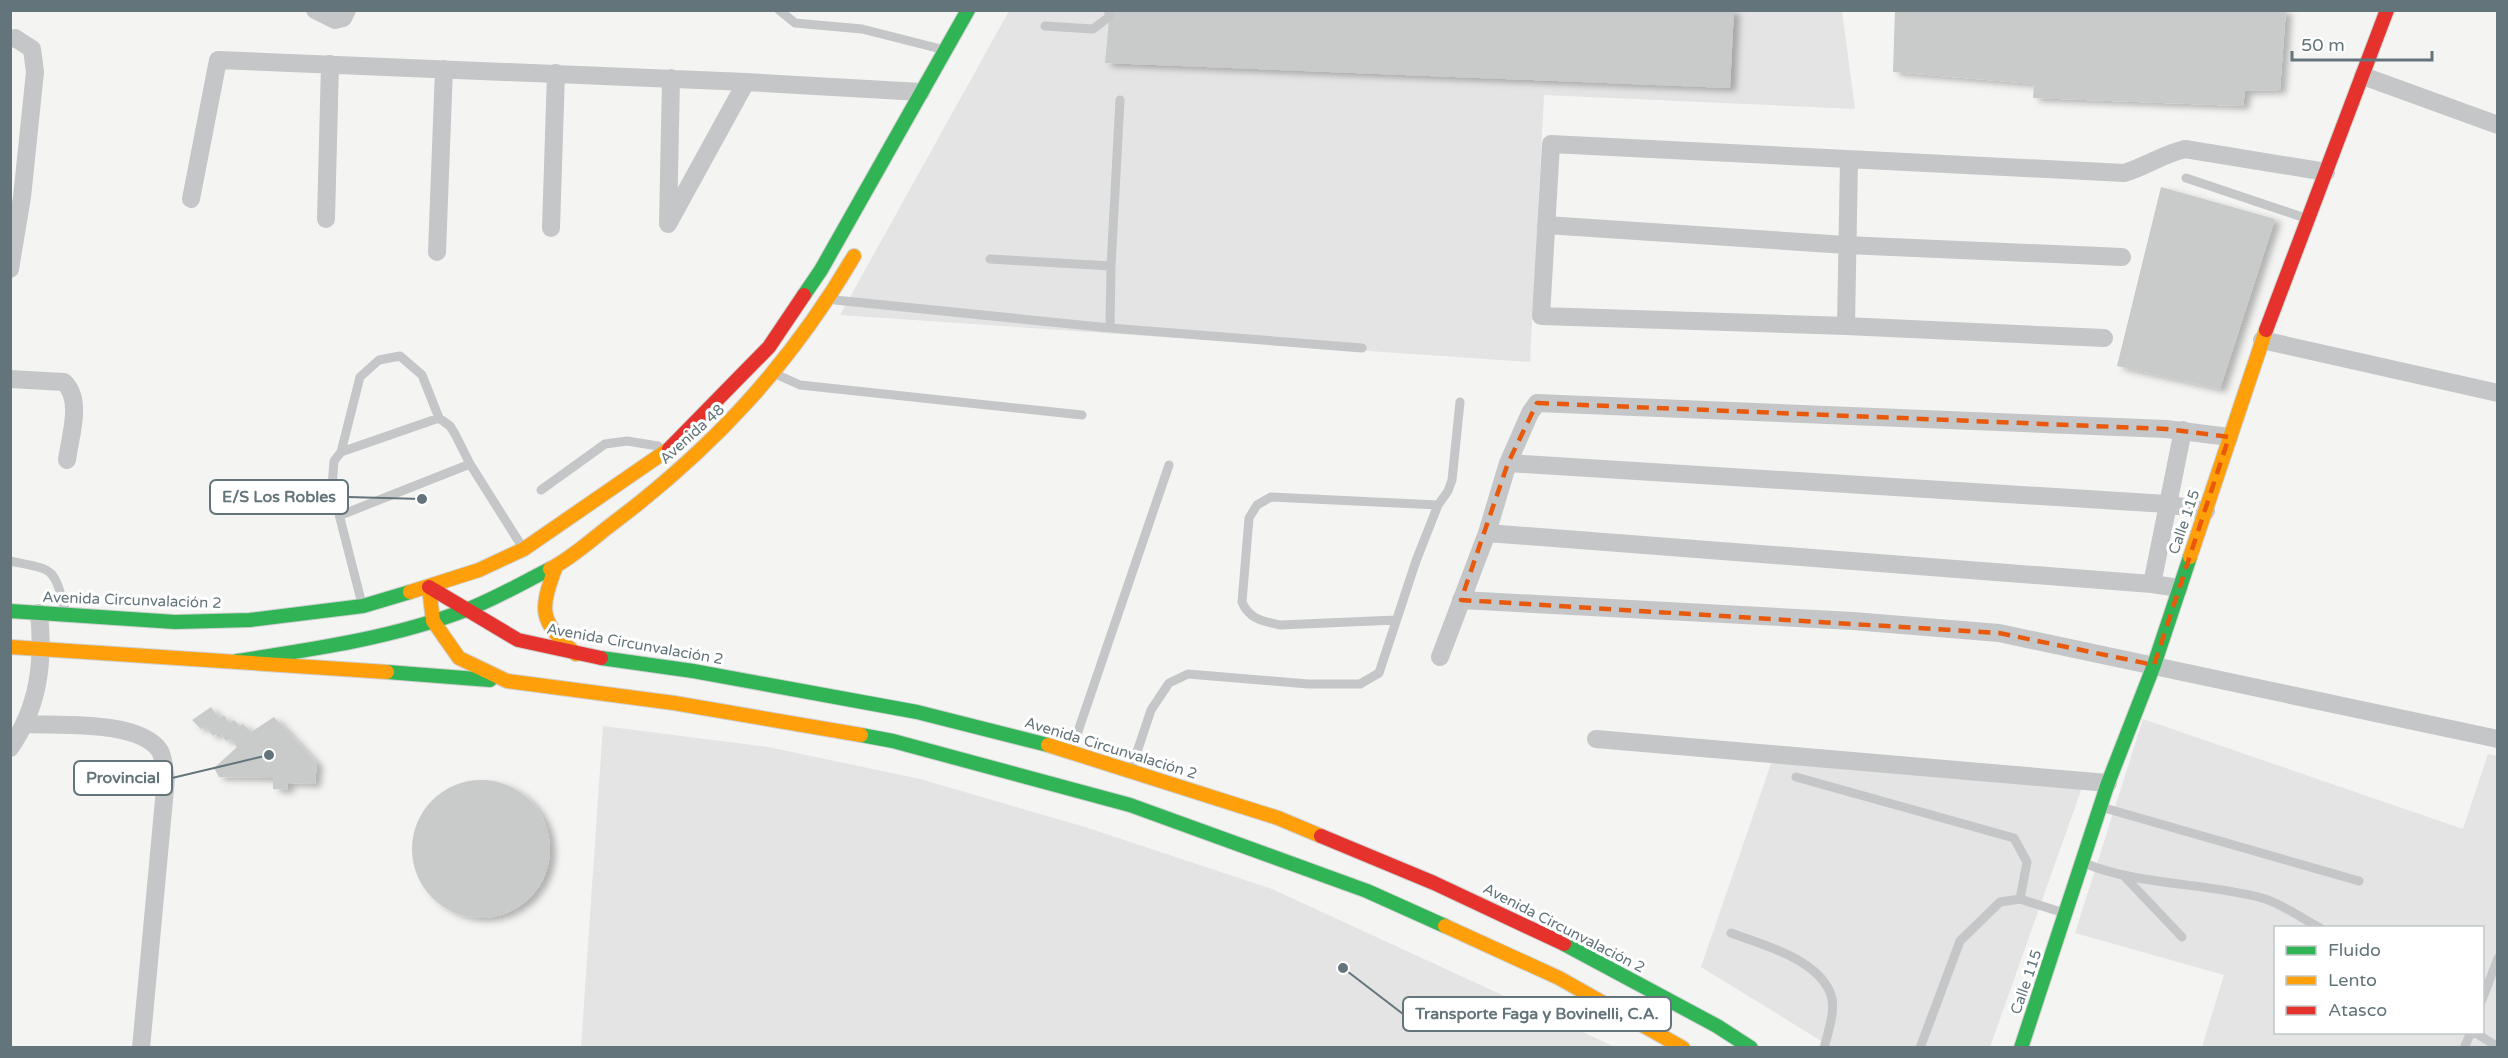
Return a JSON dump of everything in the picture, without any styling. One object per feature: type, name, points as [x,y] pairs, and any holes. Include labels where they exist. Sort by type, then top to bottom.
[{"type":"main road","name":"Avenida 48","points":[[429,586],[479,570],[524,549],[669,449],[769,347],[821,270],[968,10]]},
{"type":"main road","name":"Calle 115","points":[[2021,1047],[2108,783],[2154,665],[2262,340],[2387,10]]},
{"type":"main road","name":"Avenida 48","points":[[237,660],[359,642],[433,621],[468,609],[556,566],[636,506],[731,422],[775,373],[829,299],[858,248]]},
{"type":"main road","points":[[556,566],[544,598],[544,617],[553,633],[576,654]]},
{"type":"main road","points":[[429,586],[433,621],[459,658],[507,681]]},
{"type":"main road","name":"Avenida Circunvalación 2","points":[[10,611],[175,622],[250,620],[363,606],[429,586],[518,640],[576,654],[693,671],[917,712],[1072,751],[1278,818],[1434,883],[1588,956],[1751,1047]]},
{"type":"main road","points":[[10,647],[237,660],[507,681],[674,702],[893,741],[1130,804],[1367,891],[1559,978],[1683,1047]]},
{"type":"street","points":[[315,10],[334,20],[344,18],[347,10]]},
{"type":"street","points":[[10,39],[15,38],[32,49],[35,72],[22,197],[10,268]]},
{"type":"street","points":[[191,199],[218,60],[671,78],[921,92]]},
{"type":"street","points":[[326,219],[330,64]]},
{"type":"street","points":[[437,252],[444,69]]},
{"type":"street","points":[[551,228],[556,73]]},
{"type":"street","points":[[2363,76],[2498,125]]},
{"type":"street","points":[[671,78],[668,224],[746,82]]},
{"type":"street","points":[[2104,338],[1846,326],[1541,316],[1551,144],[2124,173],[2141,168],[2172,152],[2185,149],[2326,172]]},
{"type":"street","points":[[1846,326],[1849,160]]},
{"type":"street","points":[[1546,225],[1846,245],[2122,256]]},
{"type":"street","points":[[2262,340],[2498,393]]},
{"type":"street","points":[[10,379],[64,382],[71,388],[75,400],[67,460]]},
{"type":"street","points":[[1440,657],[1487,532],[1508,463],[1530,413],[1537,403],[2183,430],[2229,437]]},
{"type":"street","points":[[2152,584],[2183,430]]},
{"type":"street","points":[[1508,463],[2167,504],[2206,511]]},
{"type":"street","points":[[1487,532],[2152,584],[2179,588]]},
{"type":"street","points":[[1461,600],[1853,621],[1999,633],[2498,739]]},
{"type":"street","points":[[10,748],[27,724],[43,648],[39,613]]},
{"type":"street","points":[[27,724],[120,729],[146,739],[160,752],[166,778],[141,1047]]},
{"type":"street","points":[[1596,739],[2108,783]]},
{"type":"lane","points":[[779,10],[795,23],[862,29],[947,50]]},
{"type":"lane","points":[[1045,26],[1093,29],[1109,17],[1109,10]]},
{"type":"lane","points":[[1110,328],[1120,100]]},
{"type":"lane","points":[[2186,178],[2307,219]]},
{"type":"lane","points":[[990,259],[1111,266]]},
{"type":"lane","points":[[829,299],[1110,328],[1362,348]]},
{"type":"lane","points":[[363,606],[332,487],[334,461],[341,452],[360,377],[379,360],[400,356],[423,375],[439,418],[455,434],[470,464],[524,549]]},
{"type":"lane","points":[[775,373],[800,385],[1082,415]]},
{"type":"lane","points":[[1132,769],[1151,710],[1169,683],[1188,674],[1308,684],[1360,684],[1379,673],[1438,505],[1448,491],[1452,480],[1460,402]]},
{"type":"lane","points":[[341,452],[439,418]]},
{"type":"lane","points":[[541,490],[604,444],[627,441],[669,449]]},
{"type":"lane","points":[[341,515],[470,464]]},
{"type":"lane","points":[[1072,751],[1169,465]]},
{"type":"lane","points":[[1396,620],[1280,625],[1261,621],[1247,613],[1242,602],[1249,518],[1257,505],[1271,496],[1438,505]]},
{"type":"lane","points":[[10,561],[44,568],[56,577],[67,614]]},
{"type":"lane","points":[[1796,777],[2014,838],[2026,862],[2020,899]]},
{"type":"lane","points":[[2100,807],[2359,881]]},
{"type":"lane","points":[[2083,862],[2123,875],[2186,883],[2264,898],[2317,926]]},
{"type":"lane","points":[[2123,875],[2182,937]]},
{"type":"lane","points":[[1920,1047],[1960,941],[2000,902],[2020,899],[2066,914]]},
{"type":"lane","points":[[1731,933],[1799,959],[1821,980],[1831,993],[1831,1021],[1824,1047]]},
{"type":"lane","points":[[2484,995],[2498,958]]},
{"type":"lane","points":[[2464,1047],[2472,1034]]},
{"type":"lane","points":[[2476,1034],[2498,1047]]},
{"type":"highlighted area","points":[[1537,403],[2166,429],[2229,437],[2154,665],[1999,633],[1461,600],[1508,463]]},
{"type":"shaded area","points":[[1009,11],[1842,11],[1855,109],[1544,95],[1530,362],[840,315]]},
{"type":"shaded area","points":[[2143,719],[2463,829],[2488,754],[2497,756],[2496,1047],[2202,1047],[2224,975],[2075,933]]},
{"type":"shaded area","points":[[603,726],[768,747],[920,779],[1085,827],[1272,889],[1615,1047],[581,1047]]},
{"type":"shaded area","points":[[1775,752],[2084,782],[1990,1047],[1831,1047],[1701,967]]},
{"type":"building","points":[[1110,10],[1734,10],[1730,88],[1105,63]]},
{"type":"building","points":[[1895,10],[2286,10],[2280,90],[2245,91],[2243,106],[2033,98],[2034,84],[1893,72]]},
{"type":"building","points":[[2161,187],[2275,219],[2220,389],[2117,366]]},
{"type":"building","points":[[211,707],[219,718],[224,715],[229,723],[234,720],[240,726],[243,724],[251,732],[274,717],[317,763],[315,784],[288,783],[288,790],[273,789],[273,778],[219,777],[214,768],[237,747],[231,739],[226,741],[219,732],[213,736],[206,727],[201,729],[192,720]]},
{"type":"building","points":[[481,780],[507,785],[530,800],[545,823],[550,849],[545,875],[530,898],[507,913],[481,918],[455,913],[432,898],[417,875],[412,849],[417,823],[432,800],[455,785]]},
{"type":"traffic: fast","points":[[804,295],[821,270],[968,10]]},
{"type":"traffic: fast","points":[[2021,1048],[2108,783],[2154,665],[2190,557]]},
{"type":"traffic: fast","points":[[237,661],[353,642],[438,620],[477,606],[550,569]]},
{"type":"traffic: fast","points":[[10,611],[175,622],[250,620],[363,606],[410,592]]},
{"type":"traffic: fast","points":[[601,658],[693,671],[917,712],[1048,745]]},
{"type":"traffic: fast","points":[[387,672],[490,680]]},
{"type":"traffic: fast","points":[[861,735],[893,741],[1130,805],[1367,891],[1445,926]]},
{"type":"traffic: fast","points":[[1564,944],[1717,1026],[1751,1048]]},
{"type":"traffic: slow","points":[[550,569],[574,554],[649,495],[716,435],[776,369],[829,296],[854,256]]},
{"type":"traffic: slow","points":[[2190,557],[2266,330]]},
{"type":"traffic: slow","points":[[410,592],[479,570],[524,549],[669,449]]},
{"type":"traffic: slow","points":[[556,566],[547,594],[546,614],[555,632],[576,654]]},
{"type":"traffic: slow","points":[[429,587],[433,621],[459,658],[507,681],[674,703],[861,735]]},
{"type":"traffic: slow","points":[[10,647],[387,672]]},
{"type":"traffic: slow","points":[[1048,745],[1278,818],[1321,836]]},
{"type":"traffic: slow","points":[[1445,926],[1559,978],[1683,1048]]},
{"type":"traffic: jam","points":[[2266,330],[2387,10]]},
{"type":"traffic: jam","points":[[669,449],[769,347],[804,295]]},
{"type":"traffic: jam","points":[[429,587],[518,640],[601,658]]},
{"type":"traffic: jam","points":[[1321,836],[1434,883],[1564,944]]},
{"type":"place","name":"E/S Los Robles","points":[[422,499]]},
{"type":"place","name":"Provincial","points":[[269,755]]},
{"type":"place","name":"Transporte Faga y Bovinelli, C.A.","points":[[1343,968]]}]
